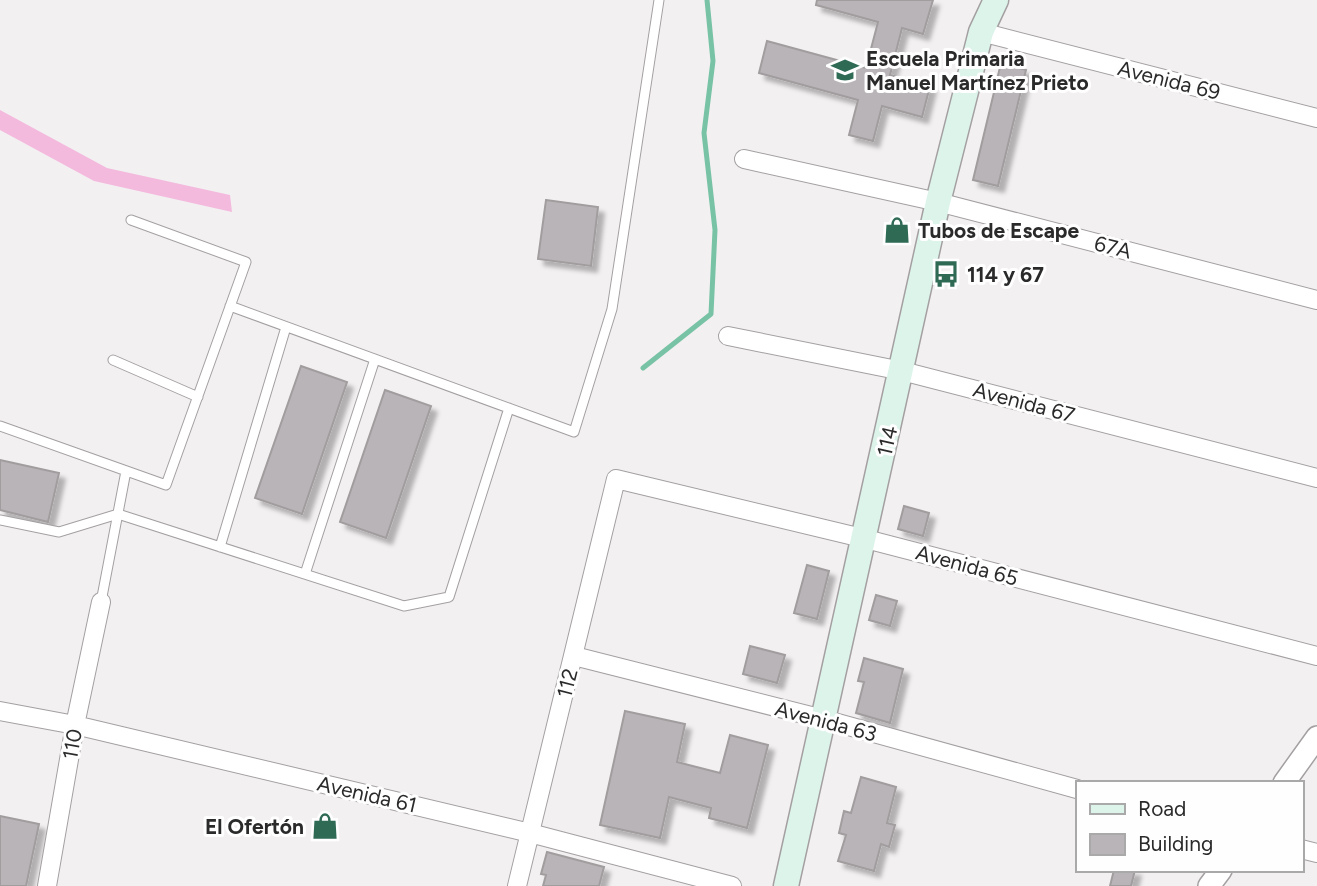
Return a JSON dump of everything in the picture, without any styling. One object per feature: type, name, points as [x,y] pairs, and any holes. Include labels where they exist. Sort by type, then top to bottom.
[{"type":"main road","name":"114","points":[[786,886],[938,202],[981,32],[996,0]]},
{"type":"street","name":"Avenida 69","points":[[981,32],[1317,118]]},
{"type":"street","name":"67A","points":[[744,159],[938,202],[1317,300]]},
{"type":"street","name":"Avenida 67","points":[[728,336],[902,371],[1317,478]]},
{"type":"street","name":"Avenida 65","points":[[616,479],[862,538],[1317,656]]},
{"type":"street","name":"112","points":[[517,886],[616,479]]},
{"type":"street","name":"110","points":[[47,886],[75,724],[101,602]]},
{"type":"street","name":"Avenida 63","points":[[574,656],[823,719],[1076,789]]},
{"type":"street","name":"Avenida 61","points":[[0,710],[75,724],[530,833],[732,886]]},
{"type":"street","points":[[1285,781],[1317,737]]},
{"type":"lane","points":[[230,306],[574,432],[612,309],[659,0]]},
{"type":"lane","points":[[0,426],[166,485],[246,262],[131,220]]},
{"type":"lane","points":[[220,547],[286,327]]},
{"type":"lane","points":[[305,574],[375,359]]},
{"type":"lane","points":[[113,360],[198,397]]},
{"type":"lane","points":[[0,520],[60,532],[118,514],[404,606],[449,597],[509,408]]},
{"type":"lane","points":[[101,602],[126,471]]},
{"type":"shaded area","points":[[0,110],[107,168],[230,195],[232,212],[94,181],[0,130]]},
{"type":"building","points":[[817,0],[933,0],[923,34],[902,28],[890,75],[930,86],[922,117],[882,106],[873,141],[849,135],[858,100],[759,73],[767,41],[866,68],[878,22],[816,5]]},
{"type":"building","points":[[1001,63],[1026,70],[998,186],[973,180]]},
{"type":"building","points":[[546,200],[598,207],[591,266],[538,259]]},
{"type":"building","points":[[301,366],[347,382],[302,514],[255,498]]},
{"type":"building","points":[[385,390],[431,406],[386,538],[340,522]]},
{"type":"building","points":[[0,460],[59,473],[48,522],[0,510]]},
{"type":"building","points":[[904,506],[929,513],[923,536],[898,529]]},
{"type":"building","points":[[807,565],[829,571],[817,619],[794,613]]},
{"type":"building","points":[[876,595],[897,601],[890,626],[869,620]]},
{"type":"building","points":[[750,646],[785,655],[777,683],[743,674]]},
{"type":"building","points":[[864,658],[903,669],[890,723],[856,713],[864,682],[858,681]]},
{"type":"building","points":[[625,711],[685,724],[677,762],[720,773],[730,735],[768,745],[747,828],[709,818],[711,808],[669,797],[660,838],[600,825]]},
{"type":"building","points":[[861,777],[896,787],[887,823],[895,825],[889,847],[881,844],[874,871],[838,861],[846,835],[839,833],[844,811],[851,813]]},
{"type":"building","points":[[0,816],[39,824],[26,886],[0,886]]},
{"type":"building","points":[[547,852],[604,867],[599,886],[543,886],[546,875],[541,874]]},
{"type":"building","points":[[1114,872],[1134,872],[1131,886],[1110,886]]},
{"type":"waterway","points":[[643,368],[711,314],[715,230],[704,133],[713,61],[707,0]]},
{"type":"place","name":"Escuela Primaria Manuel Martínez Prieto","points":[[845,70]]},
{"type":"place","name":"Tubos de Escape","points":[[897,230]]},
{"type":"place","name":"114 y 67","points":[[946,274]]},
{"type":"place","name":"El Ofertón","points":[[325,826]]}]
